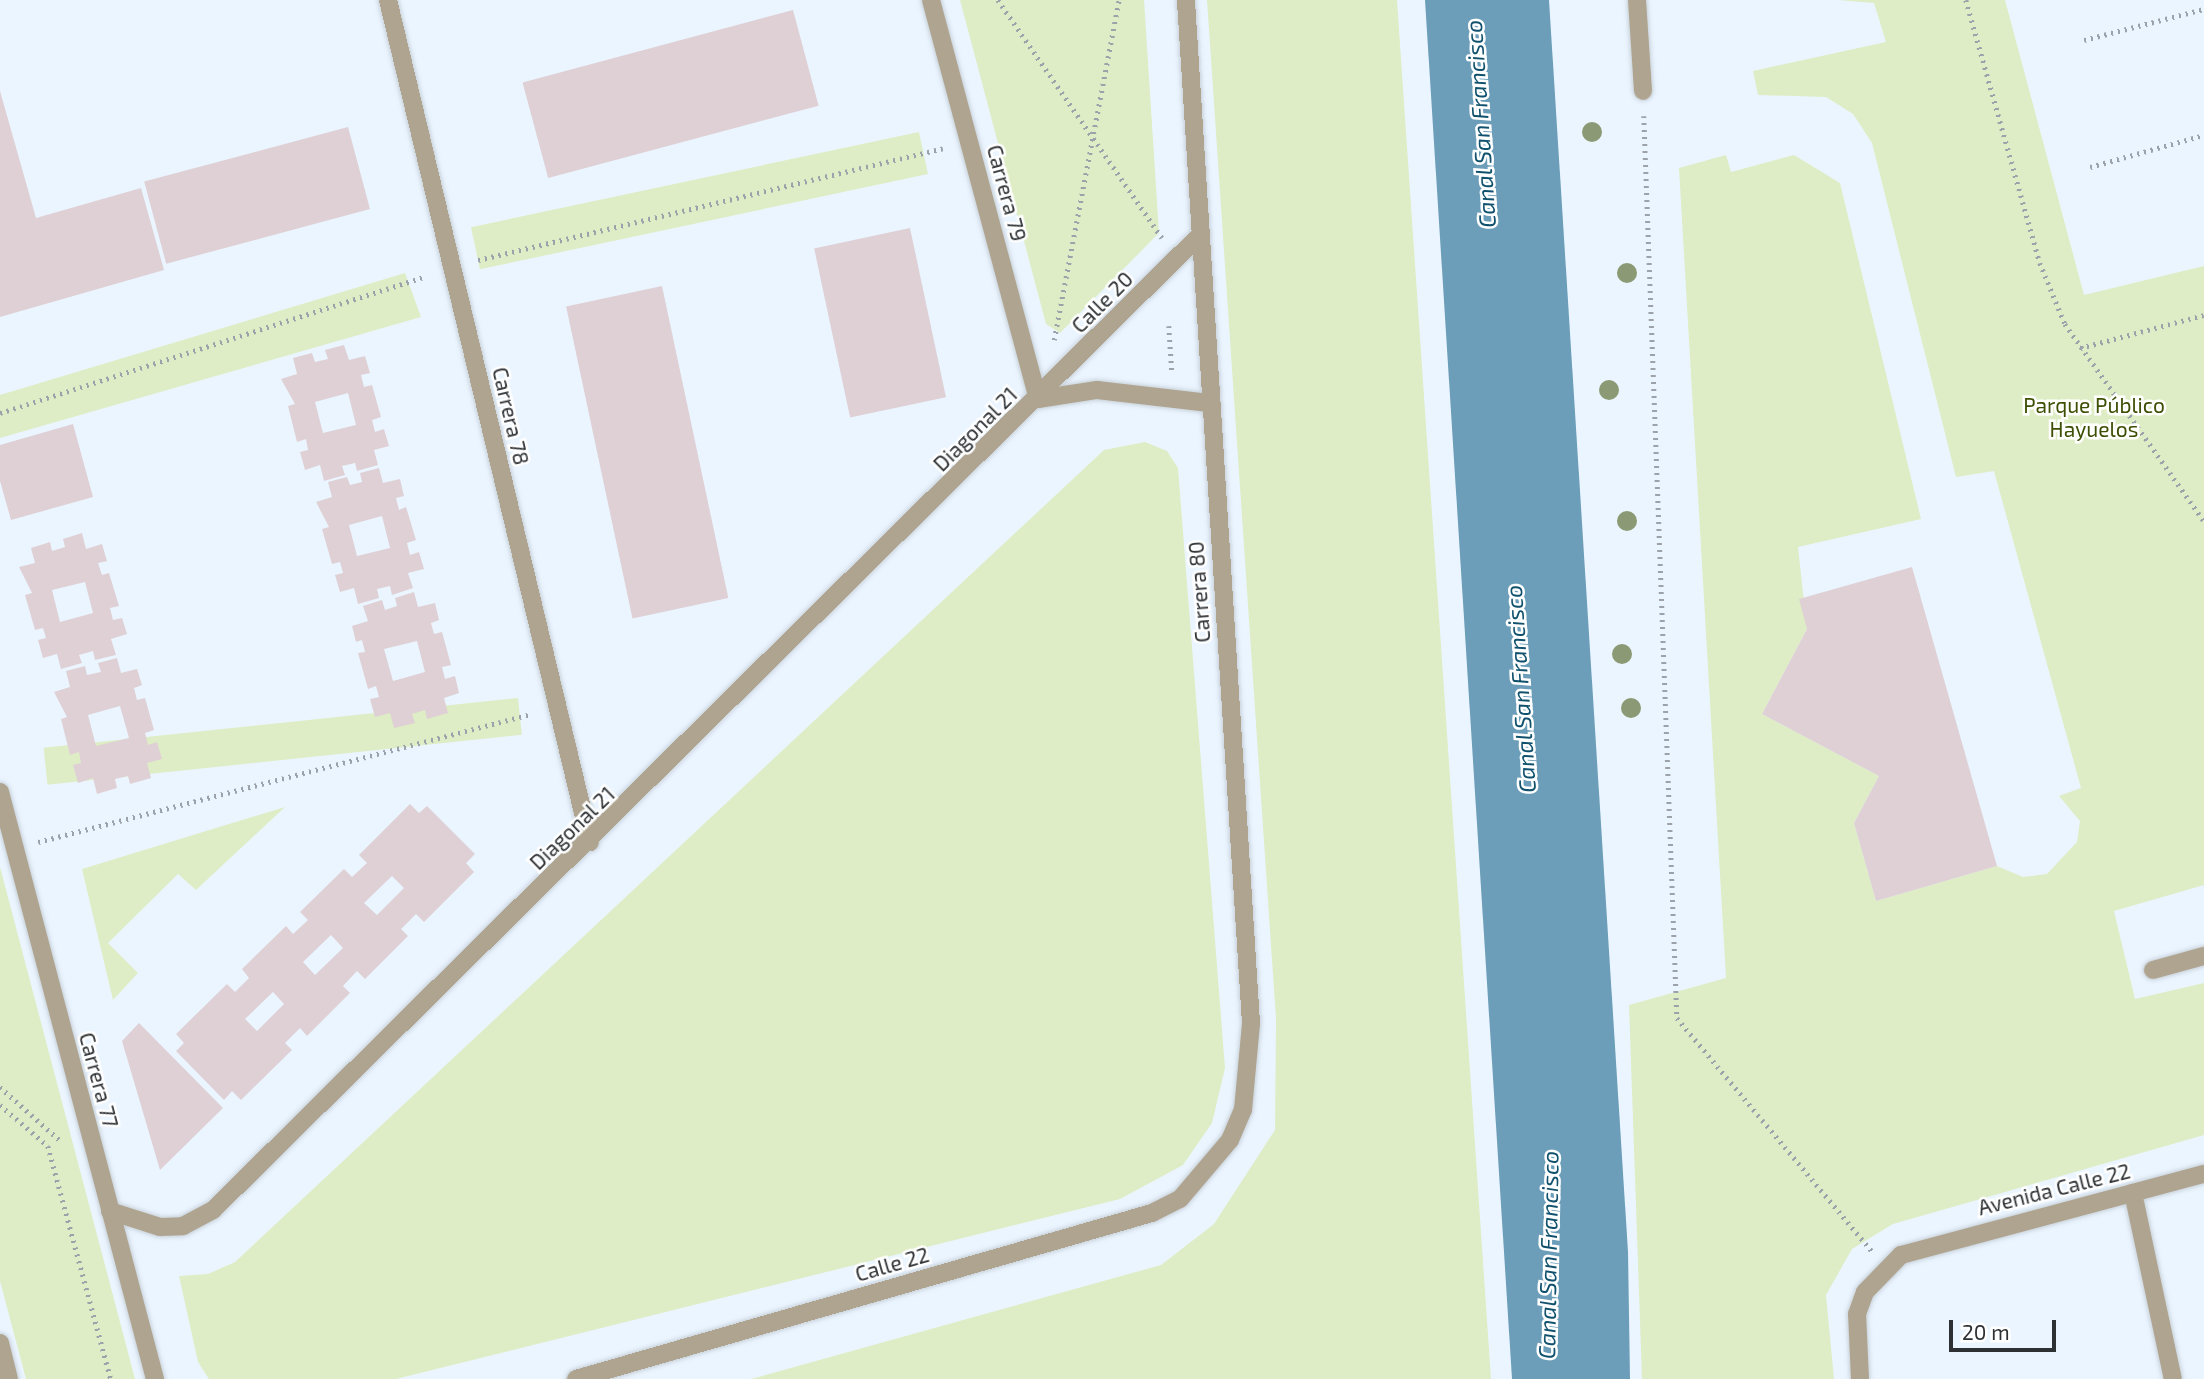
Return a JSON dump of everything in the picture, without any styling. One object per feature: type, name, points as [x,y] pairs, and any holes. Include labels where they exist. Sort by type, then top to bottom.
[{"type":"street","name":"Carrera 78","points":[[387,0],[590,842]]},
{"type":"street","name":"Carrera 79","points":[[931,0],[1038,399]]},
{"type":"street","name":"Carrera 80","points":[[1186,0],[1198,237],[1251,1023],[1243,1110],[1208,1171]]},
{"type":"street","points":[[1637,0],[1643,91]]},
{"type":"street","name":"Calle 20","points":[[1038,399],[1198,237]]},
{"type":"street","points":[[1038,399],[1097,390],[1209,403]]},
{"type":"street","name":"Diagonal 21","points":[[110,1211],[160,1227],[183,1226],[214,1210],[1038,399]]},
{"type":"street","name":"Carrera 77","points":[[0,792],[155,1379]]},
{"type":"street","points":[[2153,970],[2204,956]]},
{"type":"street","name":"Calle 22","points":[[576,1379],[1152,1213],[1180,1199],[1208,1171]]},
{"type":"street","name":"Avenida Calle 22","points":[[1886,1268],[1915,1248],[2204,1174]]},
{"type":"street","points":[[2133,1193],[2173,1379]]},
{"type":"street","points":[[1860,1379],[1857,1314],[1886,1268]]},
{"type":"street","points":[[0,1343],[9,1379]]},
{"type":"path","points":[[998,0],[1162,237]]},
{"type":"path","points":[[1054,342],[1119,0]]},
{"type":"path","points":[[1966,0],[2040,263],[2079,348],[2204,522]]},
{"type":"path","points":[[2084,40],[2204,9]]},
{"type":"path","points":[[1643,91],[1677,1018],[1886,1268]]},
{"type":"path","points":[[2090,167],[2204,135]]},
{"type":"path","points":[[2079,348],[2204,315]]},
{"type":"path","points":[[1169,326],[1172,373]]},
{"type":"path","points":[[15,848],[536,713]]},
{"type":"path","points":[[0,1087],[62,1140],[65,1153]]},
{"type":"path","points":[[0,1105],[48,1146],[111,1379]]},
{"type":"green space","points":[[960,0],[1144,0],[1159,233],[1060,333],[1046,324]]},
{"type":"green space","points":[[1207,0],[1397,0],[1491,1379],[751,1379],[1161,1265],[1214,1224],[1275,1130],[1276,1019]]},
{"type":"green space","name":"Parque Público Hayuelos","points":[[1838,0],[2005,0],[2084,295],[2204,266],[2204,885],[2114,911],[2135,999],[2204,983],[2204,1135],[1893,1224],[1852,1249],[1826,1295],[1834,1379],[1642,1379],[1629,1005],[1726,978],[1679,168],[1726,155],[1731,172],[1794,155],[1840,183],[1921,519],[1798,547],[1807,629],[1762,714],[1879,776],[1854,823],[1876,901],[1997,866],[2023,877],[2047,874],[2077,842],[2080,821],[2059,796],[2081,788],[1994,471],[1956,477],[1872,143],[1853,114],[1826,97],[1758,95],[1753,71],[1886,42],[1874,3]]},
{"type":"green space","points":[[919,132],[928,174],[480,269],[471,227]]},
{"type":"green space","points":[[405,273],[421,317],[0,438],[0,395]]},
{"type":"green space","points":[[1145,442],[1167,451],[1178,468],[1225,1068],[1212,1123],[1183,1165],[1120,1199],[396,1379],[209,1379],[198,1362],[179,1276],[208,1274],[235,1262],[1104,450]]},
{"type":"green space","points":[[518,698],[522,735],[47,785],[44,748]]},
{"type":"green space","points":[[285,807],[196,890],[178,874],[108,943],[138,973],[113,1000],[82,869]]},
{"type":"green space","points":[[0,867],[135,1379],[26,1379],[0,1281]]},
{"type":"water","name":"Canal San Francisco","points":[[1425,0],[1549,0],[1628,1252],[1630,1379],[1512,1379]]},
{"type":"building","points":[[793,10],[819,106],[548,178],[523,82]]},
{"type":"building","points":[[0,91],[36,218],[141,188],[164,270],[0,317]]},
{"type":"building","points":[[348,127],[370,209],[166,264],[144,182]]},
{"type":"building","points":[[910,228],[946,397],[850,418],[814,248]]},
{"type":"building","points":[[662,286],[728,598],[632,618],[566,306]]},
{"type":"building","points":[[344,345],[349,360],[365,356],[370,373],[361,375],[364,387],[372,385],[381,417],[372,420],[375,432],[384,429],[389,446],[374,450],[378,465],[357,471],[355,463],[342,466],[345,475],[324,481],[320,465],[305,470],[300,452],[308,450],[306,439],[297,442],[288,406],[295,404],[281,379],[297,374],[293,358],[312,353],[315,362],[328,359],[325,350]],"holes":[[[348,393],[356,425],[323,433],[315,402]]]},
{"type":"building","points":[[73,424],[93,497],[11,520],[0,481],[0,445]]},
{"type":"building","points":[[379,468],[383,483],[400,479],[404,496],[396,498],[399,510],[406,507],[416,540],[407,543],[410,555],[419,552],[424,569],[408,573],[413,588],[392,595],[390,586],[377,589],[379,598],[358,604],[354,588],[340,592],[335,575],[343,573],[340,562],[332,564],[322,529],[329,527],[316,502],[332,497],[328,482],[347,477],[350,485],[362,482],[360,473]],"holes":[[[382,516],[390,548],[357,556],[349,525]]]},
{"type":"building","points":[[82,533],[86,549],[102,544],[107,561],[98,563],[102,575],[109,573],[119,606],[110,608],[113,620],[122,618],[127,634],[111,639],[116,655],[95,660],[93,651],[79,655],[82,663],[61,669],[57,654],[43,658],[38,640],[46,638],[43,628],[35,630],[25,595],[32,593],[19,567],[35,563],[31,548],[50,542],[52,551],[65,547],[63,539]],"holes":[[[85,582],[93,613],[60,622],[52,590]]]},
{"type":"building","points":[[1912,567],[1997,866],[1876,901],[1854,823],[1879,776],[1762,714],[1807,629],[1799,599]]},
{"type":"building","points":[[414,592],[418,607],[435,603],[439,620],[431,623],[434,634],[442,632],[451,665],[442,667],[445,679],[455,676],[459,693],[444,698],[448,713],[427,719],[425,710],[412,714],[415,723],[394,728],[390,713],[375,717],[370,699],[379,697],[376,686],[368,689],[358,653],[365,652],[362,640],[356,642],[352,626],[368,621],[363,606],[382,600],[385,610],[397,606],[395,598]],"holes":[[[417,641],[425,672],[393,681],[384,649]]]},
{"type":"building","points":[[117,658],[121,673],[137,669],[142,685],[134,688],[137,700],[145,698],[154,730],[145,733],[148,745],[157,742],[162,759],[147,763],[151,778],[130,784],[128,776],[115,779],[117,788],[97,794],[93,778],[78,783],[73,765],[81,763],[79,752],[70,755],[61,719],[67,717],[54,692],[70,687],[66,671],[85,666],[87,675],[101,672],[98,663]],"holes":[[[120,706],[129,738],[96,746],[88,715]]]},
{"type":"building","points":[[410,804],[419,813],[427,806],[475,854],[466,863],[474,872],[424,922],[416,914],[401,929],[408,936],[365,979],[357,971],[343,986],[350,993],[307,1036],[300,1028],[285,1043],[292,1050],[241,1100],[232,1091],[224,1100],[176,1051],[184,1043],[176,1034],[227,984],[235,992],[249,978],[242,969],[286,926],[293,934],[308,920],[300,912],[344,869],[352,877],[367,863],[359,855]],"holes":[[[392,876],[404,888],[377,915],[364,903]],[[331,935],[343,948],[315,975],[303,962]],[[273,992],[284,1004],[257,1031],[245,1019]]]},
{"type":"building","points":[[139,1023],[223,1108],[160,1170],[122,1041]]}]
